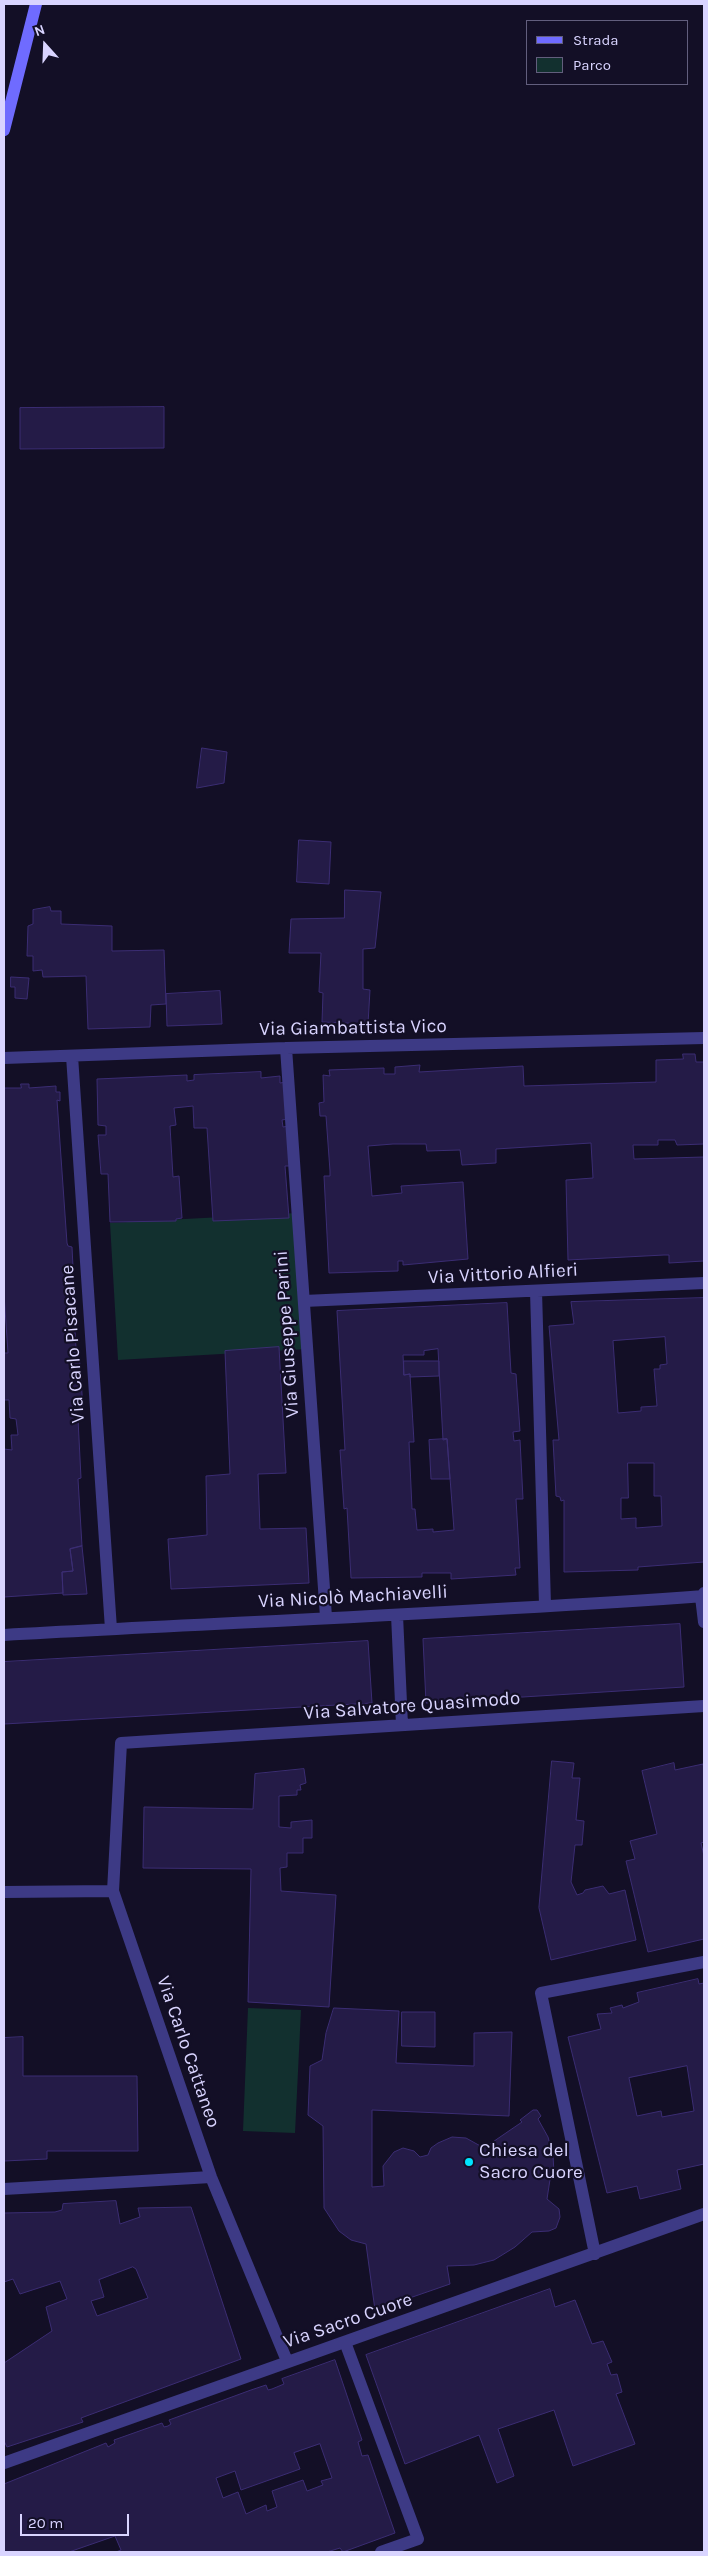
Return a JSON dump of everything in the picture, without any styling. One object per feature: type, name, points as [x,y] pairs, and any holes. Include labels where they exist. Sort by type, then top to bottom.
[{"type":"street","points":[[4,130],[36,4]]},
{"type":"street","name":"Via Giambattista Vico","points":[[4,1058],[286,1048],[704,1038]]},
{"type":"street","name":"Via Giuseppe Parini","points":[[286,1048],[326,1617]]},
{"type":"street","name":"Via Carlo Pisacane","points":[[72,1056],[111,1629]]},
{"type":"street","name":"Via Vittorio Alfieri","points":[[304,1301],[704,1284]]},
{"type":"street","points":[[536,1292],[545,1605]]},
{"type":"street","points":[[703,1595],[704,1622]]},
{"type":"street","name":"Via Nicolò Machiavelli","points":[[4,1635],[326,1617],[397,1615],[703,1595]]},
{"type":"street","points":[[397,1615],[402,1725]]},
{"type":"street","name":"Via Salvatore Quasimodo","points":[[121,1743],[704,1706]]},
{"type":"street","name":"Via Carlo Cattaneo","points":[[121,1743],[113,1891],[211,2177],[287,2361]]},
{"type":"street","points":[[4,1892],[113,1891]]},
{"type":"street","points":[[595,2254],[541,1993],[704,1962]]},
{"type":"street","points":[[4,2189],[211,2177]]},
{"type":"street","name":"Via Sacro Cuore","points":[[4,2463],[704,2214]]},
{"type":"street","points":[[345,2342],[418,2539],[381,2552]]},
{"type":"green space","points":[[297,1213],[307,1349],[118,1360],[110,1223]]},
{"type":"green space","points":[[248,2008],[301,2010],[295,2133],[243,2131]]},
{"type":"building","points":[[164,407],[164,448],[20,449],[20,408]]},
{"type":"building","points":[[202,748],[227,752],[224,783],[197,788]]},
{"type":"building","points":[[299,840],[331,842],[329,884],[297,882]]},
{"type":"building","points":[[345,890],[381,892],[375,948],[363,949],[363,989],[370,990],[368,1024],[322,1022],[323,993],[319,992],[321,953],[289,953],[291,919],[344,918]]},
{"type":"building","points":[[50,907],[51,911],[61,911],[61,924],[112,926],[112,951],[164,950],[166,1004],[151,1005],[150,1027],[88,1029],[86,976],[43,977],[42,970],[33,971],[33,956],[27,956],[28,926],[33,924],[33,910]]},
{"type":"building","points":[[11,977],[29,978],[27,999],[15,998],[15,987],[11,987]]},
{"type":"building","points":[[220,991],[222,1024],[167,1026],[166,994]]},
{"type":"building","points":[[683,1054],[695,1054],[696,1062],[704,1062],[704,1144],[677,1145],[675,1140],[658,1140],[658,1145],[633,1145],[634,1159],[704,1157],[704,1261],[669,1263],[669,1255],[568,1260],[566,1180],[593,1178],[591,1143],[496,1149],[496,1163],[462,1165],[460,1150],[427,1151],[426,1144],[393,1144],[368,1146],[372,1196],[402,1193],[401,1186],[463,1182],[468,1259],[403,1265],[403,1261],[398,1261],[398,1271],[329,1273],[324,1176],[330,1176],[330,1171],[326,1116],[320,1116],[319,1103],[324,1102],[323,1075],[330,1076],[329,1070],[384,1068],[384,1074],[395,1074],[395,1067],[420,1065],[419,1072],[523,1066],[524,1086],[656,1082],[656,1060],[683,1059]]},
{"type":"building","points":[[261,1072],[261,1078],[280,1076],[280,1083],[286,1082],[288,1119],[282,1120],[283,1127],[289,1126],[291,1166],[285,1166],[289,1218],[213,1221],[207,1128],[194,1128],[193,1106],[174,1108],[176,1125],[170,1126],[173,1177],[179,1176],[182,1218],[176,1219],[176,1221],[110,1222],[108,1174],[101,1174],[98,1135],[106,1135],[106,1126],[98,1125],[97,1079],[187,1075],[187,1081],[194,1080],[194,1075]]},
{"type":"building","points":[[21,1084],[29,1084],[29,1088],[56,1086],[56,1092],[60,1092],[60,1101],[57,1100],[67,1243],[68,1246],[72,1247],[74,1287],[68,1288],[71,1331],[75,1331],[76,1348],[73,1348],[73,1352],[79,1352],[83,1408],[74,1409],[75,1418],[78,1419],[81,1478],[78,1479],[82,1546],[70,1549],[73,1571],[62,1572],[63,1593],[4,1597],[4,1449],[12,1450],[11,1435],[18,1435],[16,1419],[10,1418],[9,1400],[4,1400],[4,1353],[8,1353],[4,1294],[4,1088],[21,1088]]},
{"type":"building","points":[[704,1298],[704,1562],[638,1567],[638,1570],[564,1572],[564,1500],[561,1501],[560,1497],[556,1496],[553,1440],[559,1440],[549,1326],[574,1324],[571,1302]],"holes":[[[665,1337],[667,1364],[660,1365],[660,1369],[654,1369],[657,1406],[641,1407],[641,1411],[618,1413],[613,1341]],[[628,1463],[654,1463],[654,1496],[661,1496],[662,1526],[636,1528],[636,1518],[621,1519],[621,1498],[628,1498]]]},
{"type":"building","points":[[507,1303],[511,1373],[516,1374],[520,1431],[513,1432],[514,1441],[520,1440],[523,1499],[516,1499],[520,1568],[515,1568],[516,1575],[451,1579],[451,1573],[422,1573],[422,1577],[351,1578],[347,1508],[344,1509],[340,1450],[345,1450],[337,1311]],"holes":[[[438,1349],[443,1440],[447,1439],[454,1530],[433,1532],[433,1529],[417,1530],[415,1509],[412,1509],[409,1442],[414,1442],[410,1374],[404,1375],[403,1355],[424,1355],[424,1351]]]},
{"type":"building","points":[[279,1347],[286,1473],[258,1474],[260,1529],[306,1528],[309,1583],[171,1589],[168,1539],[207,1535],[206,1476],[230,1474],[225,1351]]},
{"type":"building","points":[[404,1361],[439,1361],[439,1376],[410,1377],[410,1374],[404,1375]]},
{"type":"building","points":[[447,1439],[450,1479],[431,1479],[429,1440]]},
{"type":"building","points":[[82,1546],[87,1594],[63,1595],[62,1572],[73,1571],[70,1549]]},
{"type":"building","points":[[680,1624],[684,1687],[426,1703],[423,1639]]},
{"type":"building","points":[[368,1641],[372,1703],[4,1724],[4,1662]]},
{"type":"building","points":[[552,1761],[574,1763],[572,1778],[580,1778],[576,1820],[584,1821],[582,1845],[575,1845],[571,1882],[577,1895],[585,1890],[603,1886],[609,1894],[625,1890],[636,1940],[551,1960],[539,1908]]},
{"type":"building","points":[[674,1763],[675,1770],[703,1764],[704,1769],[704,1842],[701,1843],[704,1856],[704,1939],[648,1952],[626,1861],[635,1859],[630,1841],[657,1834],[642,1771]]},
{"type":"building","points":[[304,1769],[306,1783],[300,1785],[301,1790],[297,1790],[297,1795],[279,1796],[279,1827],[291,1828],[291,1822],[312,1820],[312,1838],[303,1838],[303,1853],[287,1853],[287,1867],[280,1868],[281,1891],[336,1895],[329,2007],[248,2002],[251,1869],[143,1868],[144,1807],[253,1809],[255,1774]]},
{"type":"building","points":[[698,1979],[699,1984],[704,1983],[704,2164],[677,2170],[681,2189],[640,2199],[637,2186],[607,2193],[568,2037],[601,2029],[597,2014],[612,2013],[610,2008],[622,2005],[623,2008],[639,2002],[637,1993]],"holes":[[[687,2066],[694,2111],[662,2117],[661,2111],[637,2116],[629,2078]]]},
{"type":"building","name":"Chiesa del Sacro Cuore","points":[[334,2008],[399,2011],[396,2063],[474,2066],[474,2033],[512,2032],[509,2116],[372,2110],[372,2187],[384,2186],[383,2166],[394,2152],[403,2148],[414,2151],[420,2157],[428,2155],[431,2148],[452,2137],[466,2138],[484,2148],[522,2122],[520,2120],[533,2110],[537,2110],[541,2116],[538,2119],[548,2137],[553,2156],[554,2172],[551,2173],[547,2199],[559,2209],[560,2217],[556,2228],[549,2231],[532,2232],[515,2247],[494,2260],[474,2265],[447,2266],[450,2284],[375,2310],[366,2244],[351,2240],[339,2231],[324,2208],[323,2126],[308,2115],[310,2066],[322,2060],[326,2033]]},
{"type":"building","points":[[402,2012],[435,2012],[435,2047],[402,2046]]},
{"type":"building","points":[[23,2037],[23,2076],[137,2076],[138,2151],[47,2151],[47,2159],[4,2161],[4,2038]]},
{"type":"building","points":[[116,2201],[120,2224],[140,2217],[138,2208],[191,2207],[241,2359],[81,2418],[83,2422],[7,2447],[4,2441],[4,2363],[52,2331],[46,2307],[67,2299],[60,2281],[20,2294],[13,2279],[4,2282],[4,2213],[55,2212],[62,2210],[63,2204]],"holes":[[[133,2267],[136,2269],[148,2298],[97,2316],[91,2301],[104,2297],[99,2280]]]},
{"type":"building","points":[[550,2289],[555,2307],[575,2300],[592,2344],[603,2341],[612,2362],[607,2364],[611,2375],[617,2374],[622,2392],[616,2394],[635,2444],[573,2466],[554,2410],[498,2429],[514,2476],[497,2483],[479,2435],[405,2464],[366,2355]]},
{"type":"building","points":[[335,2360],[362,2440],[358,2442],[362,2456],[368,2455],[395,2533],[343,2552],[340,2548],[327,2552],[116,2552],[121,2550],[115,2536],[69,2552],[4,2552],[4,2484],[106,2443],[108,2447],[115,2443],[114,2440],[162,2423],[164,2427],[168,2426],[171,2424],[169,2420],[251,2390],[266,2385],[268,2390],[272,2389],[284,2384],[282,2379]],"holes":[[[320,2444],[332,2478],[321,2481],[323,2485],[307,2491],[303,2480],[272,2491],[277,2507],[267,2511],[266,2505],[246,2514],[238,2492],[223,2498],[216,2478],[235,2471],[241,2490],[300,2469],[294,2453]]]},
{"type":"place","name":"Chiesa del Sacro Cuore","points":[[469,2162]]}]
